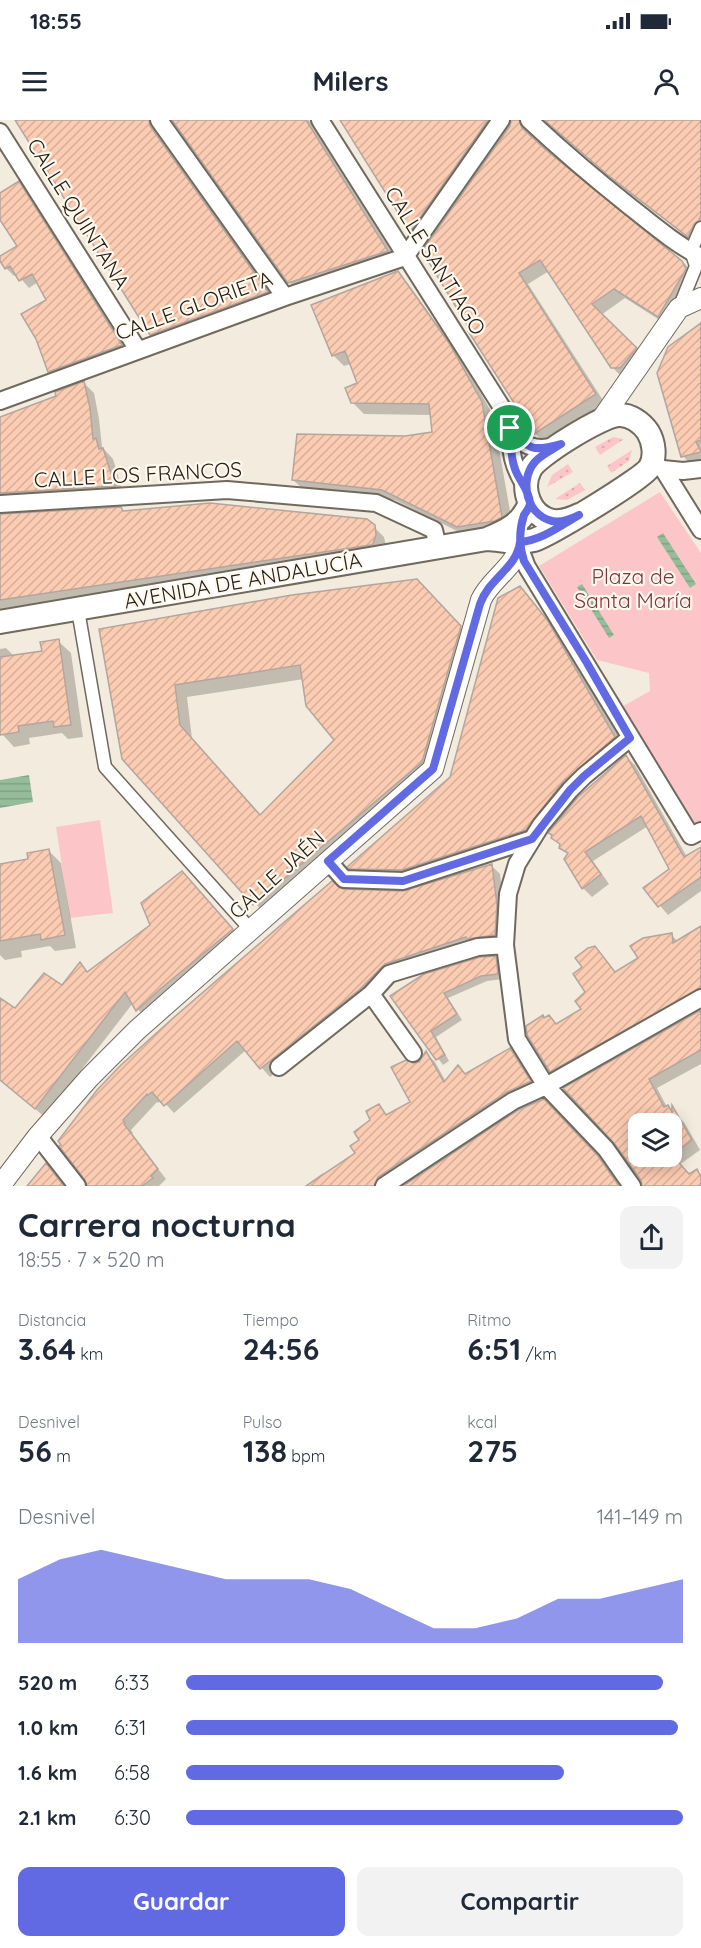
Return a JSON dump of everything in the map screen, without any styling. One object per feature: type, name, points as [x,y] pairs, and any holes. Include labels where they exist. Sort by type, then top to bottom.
[{"type":"main road","points":[[622,415],[635,419],[643,425],[653,444],[658,466],[579,515],[530,541],[517,551],[487,539],[514,525],[527,501],[530,470],[536,461],[609,416],[622,415]]},
{"type":"main road","points":[[527,501],[542,516],[552,521],[564,521],[579,515]]},
{"type":"main road","name":"AVENIDA DE ANDALUCÍA","points":[[0,622],[487,539]]},
{"type":"street","points":[[159,120],[285,297]]},
{"type":"street","name":"CALLE SANTIAGO","points":[[320,120],[501,406],[510,428],[511,453],[515,471],[527,501]]},
{"type":"street","points":[[405,257],[501,120]]},
{"type":"street","points":[[529,120],[567,156],[643,217],[696,254]]},
{"type":"street","name":"CALLE QUINTANA","points":[[0,132],[138,351]]},
{"type":"street","points":[[601,420],[679,308],[696,266],[701,228]]},
{"type":"street","name":"CALLE GLORIETA","points":[[0,401],[285,297],[405,257]]},
{"type":"street","points":[[679,308],[701,298]]},
{"type":"street","name":"CALLE SANTIAGO","points":[[510,428],[532,449],[561,444]]},
{"type":"street","points":[[658,466],[683,471],[701,469]]},
{"type":"street","points":[[658,466],[701,530]]},
{"type":"street","name":"CALLE LOS FRANCOS","points":[[0,504],[226,490],[376,503],[434,530],[438,547]]},
{"type":"street","points":[[527,501],[517,551],[522,554],[527,567],[691,837],[701,831]]},
{"type":"street","name":"CALLE JAÉN","points":[[0,1186],[38,1136],[89,1078],[137,1030],[433,769],[481,600],[517,551]]},
{"type":"street","points":[[78,609],[105,767],[251,930]]},
{"type":"street","points":[[630,738],[577,783],[555,807],[532,839],[510,881],[505,945],[517,1039],[546,1086],[606,1149],[632,1186]]},
{"type":"street","points":[[328,861],[344,879],[403,881],[532,839]]},
{"type":"street","points":[[279,1067],[372,994],[389,974],[478,947],[505,945]]},
{"type":"street","points":[[372,994],[413,1053]]},
{"type":"street","points":[[384,1186],[513,1101],[546,1086],[701,998]]},
{"type":"street","points":[[38,1136],[77,1186]]},
{"type":"green space","points":[[613,437],[624,439],[600,455],[595,447]]},
{"type":"green space","points":[[632,450],[629,461],[611,473],[607,466]]},
{"type":"green space","points":[[568,464],[573,472],[547,487],[552,475]]},
{"type":"green space","points":[[580,483],[585,490],[567,500],[555,499]]},
{"type":"green space","name":"Plaza de Santa María","points":[[660,492],[701,553],[701,824],[693,829],[618,709],[650,691],[649,673],[597,660],[539,566]]},
{"type":"green space","points":[[100,820],[113,913],[70,918],[56,827]]},
{"type":"shaded area","points":[[663,533],[696,584],[690,588],[657,537]]},
{"type":"shaded area","points":[[582,584],[614,635],[609,638],[577,587]]},
{"type":"shaded area","points":[[29,775],[33,802],[0,808],[0,780]]},
{"type":"building","points":[[15,120],[149,120],[150,126],[268,292],[150,335]]},
{"type":"building","points":[[172,120],[306,120],[388,251],[288,283]]},
{"type":"building","points":[[340,120],[488,120],[410,232]]},
{"type":"building","points":[[511,120],[519,120],[522,128],[546,150],[682,261],[686,269],[658,317],[614,289],[592,304],[637,348],[620,368],[611,368],[540,260],[519,273],[596,394],[534,434],[468,331],[470,330],[422,251],[510,126]]},
{"type":"building","points":[[544,120],[701,120],[701,215],[688,237],[609,176]]},
{"type":"building","points":[[19,181],[122,345],[48,372],[36,339],[21,314],[46,300],[32,274],[19,281],[10,266],[5,269],[0,261],[0,256],[17,246],[0,220],[0,193]]},
{"type":"building","points":[[398,271],[449,343],[482,402],[502,517],[495,521],[457,527],[382,490],[292,480],[297,434],[405,436],[432,432],[429,404],[351,403],[345,388],[357,383],[345,351],[332,356],[311,305]]},
{"type":"building","points":[[701,323],[701,440],[696,442],[701,452],[681,457],[657,373],[668,347]]},
{"type":"building","points":[[84,381],[93,439],[96,438],[99,449],[103,448],[115,486],[0,493],[0,417],[56,396],[55,392]]},
{"type":"building","points":[[210,503],[367,519],[375,525],[376,535],[371,545],[0,600],[0,514],[121,507],[123,511]]},
{"type":"building","points":[[417,579],[461,626],[422,762],[253,905],[122,759],[99,629],[292,595]],"holes":[[[300,665],[306,706],[334,740],[260,815],[180,725],[175,685]]]},
{"type":"building","points":[[520,586],[548,621],[615,737],[562,783],[526,830],[402,870],[349,869],[347,867],[450,777],[498,598]]},
{"type":"building","points":[[59,639],[71,725],[54,727],[53,721],[18,726],[19,732],[0,735],[0,657],[42,651],[40,642]]},
{"type":"building","points":[[626,755],[684,857],[701,847],[701,877],[658,907],[643,888],[669,869],[641,816],[585,852],[601,874],[582,889],[564,859],[568,853],[559,848],[560,844],[548,833],[578,797]]},
{"type":"building","points":[[49,849],[65,935],[41,940],[40,934],[0,941],[0,864],[28,859],[27,853]]},
{"type":"building","points":[[492,864],[497,905],[495,935],[467,939],[466,937],[385,964],[359,990],[260,1069],[237,1041],[164,1106],[152,1092],[147,1094],[123,1120],[158,1169],[151,1176],[153,1178],[142,1186],[87,1186],[85,1180],[59,1146],[61,1145],[58,1141],[97,1090],[172,1019],[332,881],[343,889],[403,891]]},
{"type":"building","points":[[182,871],[233,929],[136,1011],[125,992],[35,1109],[0,1080],[0,998],[15,1008],[44,973],[62,985],[80,962],[87,972],[150,925],[141,903]]},
{"type":"building","points":[[701,926],[701,988],[550,1072],[527,1035],[526,1026],[543,1015],[544,1018],[549,1015],[556,1024],[581,1009],[575,1001],[585,992],[573,974],[582,967],[575,958],[588,948],[595,946],[615,972],[638,958],[630,946],[643,938],[672,933],[673,943]]},
{"type":"building","points":[[496,956],[498,974],[481,976],[444,993],[457,1014],[431,1031],[445,1055],[436,1060],[390,996],[424,974],[480,957]]},
{"type":"building","points":[[701,1010],[701,1050],[649,1079],[664,1107],[668,1105],[672,1112],[672,1105],[677,1113],[628,1113],[628,1162],[614,1143],[563,1088]]},
{"type":"building","points":[[510,1048],[531,1081],[507,1092],[378,1177],[374,1186],[306,1186],[355,1153],[350,1146],[359,1140],[354,1132],[370,1120],[366,1111],[379,1104],[386,1115],[410,1102],[391,1067],[406,1060],[413,1063],[419,1062],[426,1051],[444,1082],[458,1065],[465,1074]]},
{"type":"building","points":[[544,1099],[598,1156],[619,1186],[403,1186],[518,1110]]},
{"type":"building","points":[[682,1122],[692,1140],[682,1148]]},
{"type":"building","points":[[46,1163],[64,1186],[27,1186]]},
{"type":"building","points":[[682,1166],[689,1174],[697,1169],[701,1177],[701,1186],[642,1186],[641,1180],[632,1167]]},
{"type":"route","points":[[510,428],[511,453],[515,471],[526,487],[526,492],[530,503],[521,531],[520,542],[524,561],[630,738],[570,790],[532,839],[403,881],[344,879],[328,861],[433,769],[480,604],[486,591],[495,578],[515,558],[520,542],[536,540],[579,515],[564,521],[552,521],[534,509],[526,492],[530,470],[536,461],[561,444],[532,449],[510,428]]}]
